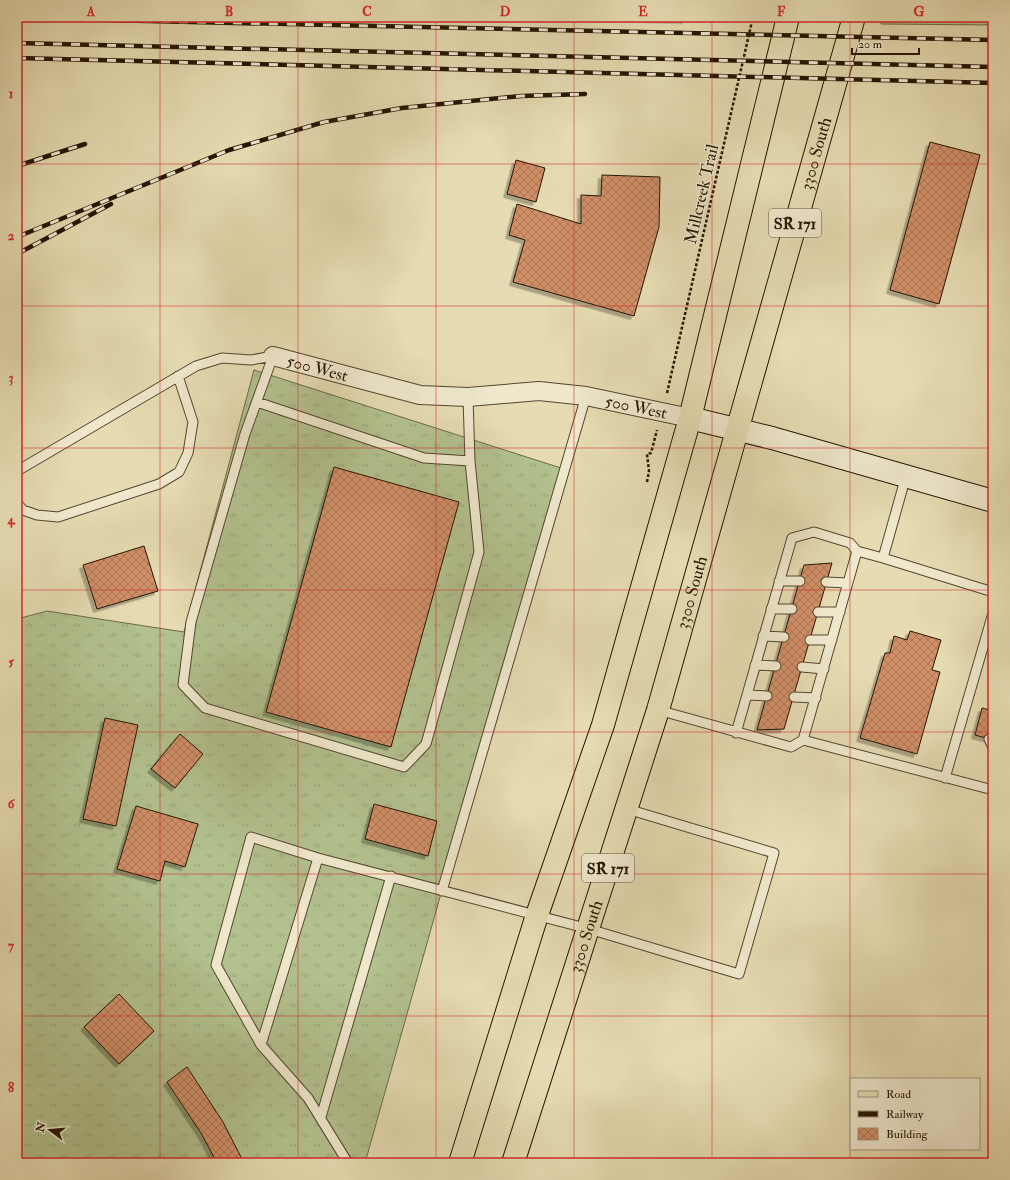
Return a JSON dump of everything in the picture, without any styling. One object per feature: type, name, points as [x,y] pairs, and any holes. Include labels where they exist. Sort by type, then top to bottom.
[{"type":"main road","name":"SR 171","points":[[460,1163],[537,915],[603,725],[690,418],[788,17]]},
{"type":"main road","name":"3300 South","points":[[513,1163],[658,710],[854,17]]},
{"type":"main road","name":"500 West","points":[[690,418],[737,429],[993,501]]},
{"type":"street","name":"500 West","points":[[273,356],[420,395],[468,397],[539,391],[586,396],[690,418]]},
{"type":"lane","points":[[17,471],[196,366],[222,358],[251,360],[273,356],[245,434],[191,622],[183,684],[205,708],[404,766],[426,744],[479,552],[470,461],[468,397]]},
{"type":"lane","points":[[17,503],[23,510],[37,516],[58,517],[159,484],[179,472],[188,453],[193,422],[178,376]]},
{"type":"lane","points":[[442,891],[586,396]]},
{"type":"lane","points":[[257,402],[424,458],[470,461]]},
{"type":"lane","points":[[883,558],[906,476]]},
{"type":"lane","points":[[736,733],[792,538],[814,532],[850,544],[857,551],[993,592]]},
{"type":"lane","points":[[658,710],[736,733],[791,747],[803,740],[857,551]]},
{"type":"lane","points":[[779,581],[800,581]]},
{"type":"lane","points":[[826,582],[848,583]]},
{"type":"lane","points":[[771,609],[792,609]]},
{"type":"lane","points":[[818,612],[840,612]]},
{"type":"lane","points":[[945,778],[993,613]]},
{"type":"lane","points":[[764,636],[784,637]]},
{"type":"lane","points":[[810,640],[832,640]]},
{"type":"lane","points":[[755,665],[776,666]]},
{"type":"lane","points":[[802,666],[824,669]]},
{"type":"lane","points":[[747,695],[767,696]]},
{"type":"lane","points":[[794,697],[816,698]]},
{"type":"lane","points":[[803,740],[993,790]]},
{"type":"lane","points":[[348,1163],[308,1098],[261,1045],[216,965],[251,837],[318,858],[589,929],[738,974],[774,853],[627,809]]},
{"type":"lane","points":[[261,1045],[318,858]]},
{"type":"lane","points":[[321,1118],[391,876]]},
{"type":"path","name":"Millcreek Trail","points":[[672,375],[753,17]]},
{"type":"green space","points":[[882,17],[993,17],[993,25],[881,24]]},
{"type":"green space","points":[[254,370],[561,468],[365,1163],[17,1163],[17,619],[47,611],[184,632]]},
{"type":"building","points":[[594,17],[686,17],[686,20]]},
{"type":"building","points":[[930,142],[980,155],[939,304],[890,290]]},
{"type":"building","points":[[516,160],[545,168],[536,202],[507,194]]},
{"type":"building","points":[[602,175],[660,177],[659,227],[634,316],[513,282],[525,240],[509,235],[517,204],[581,224],[581,195],[601,196]]},
{"type":"building","points":[[334,467],[459,502],[391,747],[266,712]]},
{"type":"building","points":[[144,546],[158,591],[97,609],[83,565]]},
{"type":"building","points":[[832,563],[784,729],[757,730],[804,565]]},
{"type":"building","points":[[910,631],[941,640],[932,670],[940,672],[917,754],[860,738],[885,653],[890,653],[894,636],[907,640]]},
{"type":"building","points":[[982,708],[993,711],[993,740],[975,735]]},
{"type":"building","points":[[105,718],[138,725],[116,826],[83,819]]},
{"type":"building","points":[[180,734],[203,754],[175,788],[151,769]]},
{"type":"building","points":[[374,804],[437,821],[428,856],[365,839]]},
{"type":"building","points":[[136,806],[198,824],[185,867],[165,861],[160,881],[117,869]]},
{"type":"building","points":[[119,994],[154,1031],[119,1064],[84,1027]]},
{"type":"building","points":[[187,1067],[223,1122],[244,1163],[217,1163],[201,1133],[167,1082]]},
{"type":"railway","points":[[17,18],[993,40]]},
{"type":"railway","points":[[17,43],[993,67]]},
{"type":"railway","points":[[17,58],[993,83]]},
{"type":"railway","points":[[17,237],[229,150],[324,122],[402,108],[521,96],[585,94]]},
{"type":"railway","points":[[17,166],[85,144]]},
{"type":"railway","points":[[17,254],[111,204]]}]
